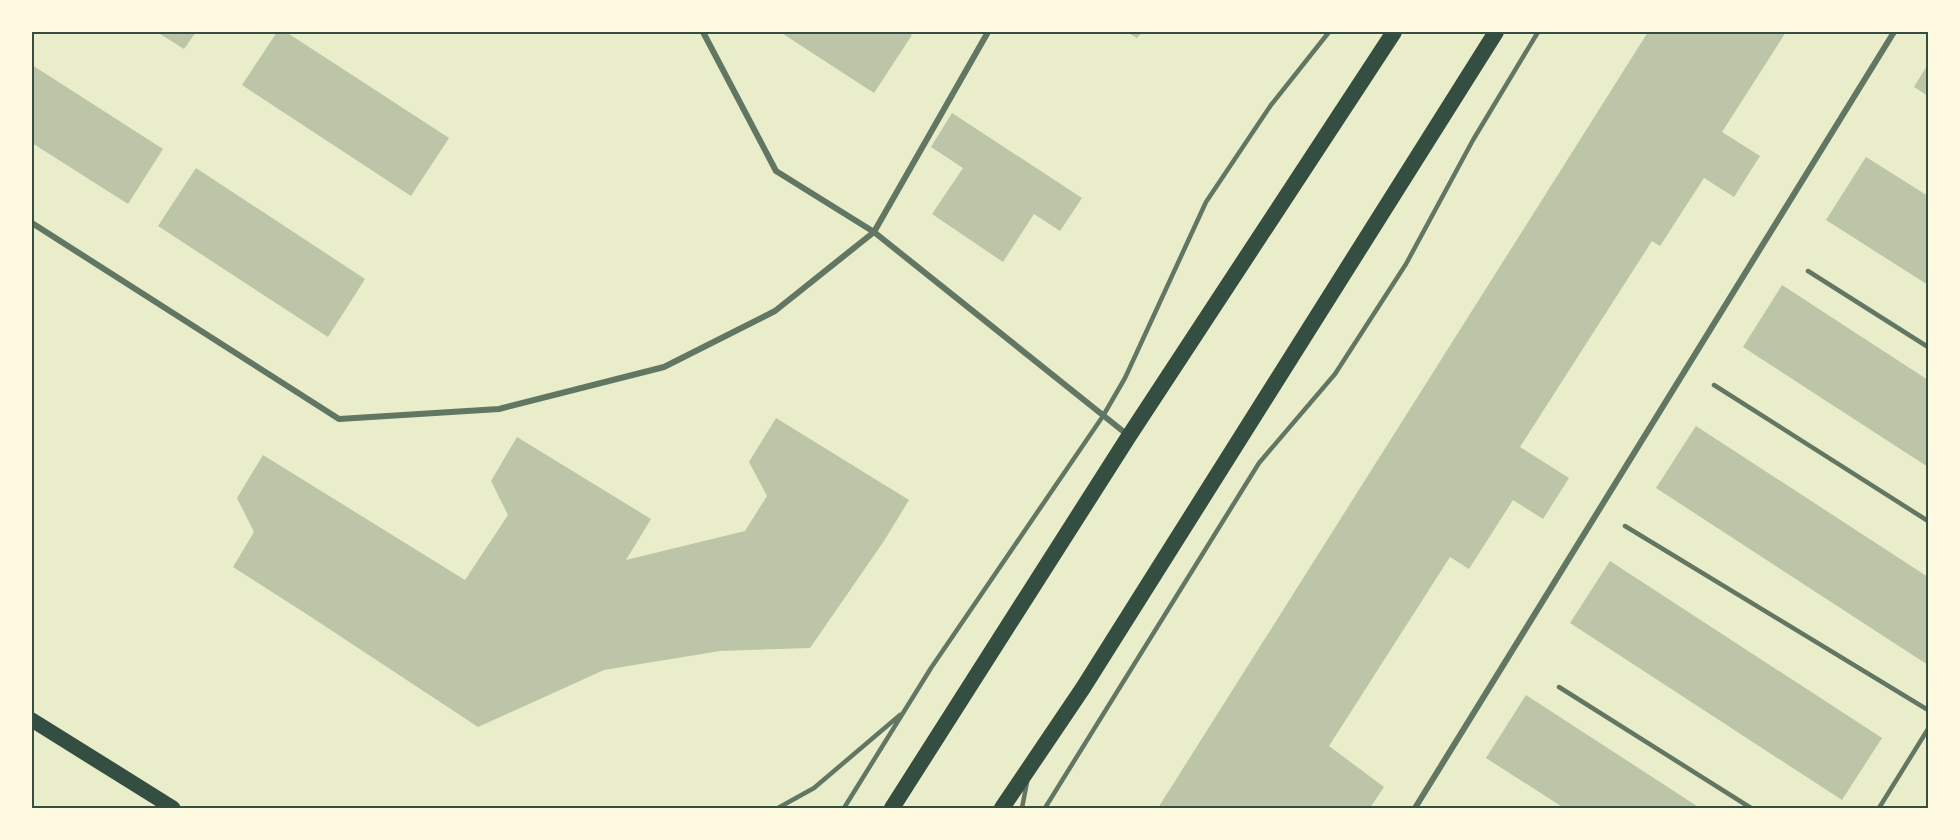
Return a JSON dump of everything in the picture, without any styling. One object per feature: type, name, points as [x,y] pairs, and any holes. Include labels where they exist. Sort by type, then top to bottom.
[{"type":"highway","points":[[892,808],[1129,436],[1394,32]]},
{"type":"highway","points":[[1002,808],[1083,688],[1496,32]]},
{"type":"main road","points":[[32,720],[173,808]]},
{"type":"street","points":[[703,32],[776,171],[874,232],[1129,436]]},
{"type":"street","points":[[32,223],[339,419],[499,409],[664,367],[775,310],[874,232],[988,32]]},
{"type":"street","points":[[1414,808],[1894,32]]},
{"type":"lane","points":[[844,808],[931,668],[1103,416],[1125,378],[1206,202],[1271,105],[1329,32]]},
{"type":"lane","points":[[1045,808],[1259,463],[1335,374],[1406,264],[1473,140],[1538,32]]},
{"type":"lane","points":[[1808,271],[1929,347]]},
{"type":"lane","points":[[1714,385],[1929,521]]},
{"type":"lane","points":[[1625,526],[1929,710]]},
{"type":"lane","points":[[1559,687],[1751,808]]},
{"type":"lane","points":[[778,808],[814,788],[904,711]]},
{"type":"lane","points":[[1879,808],[1929,729]]},
{"type":"lane","points":[[1022,808],[1029,765]]},
{"type":"building","points":[[157,32],[196,32],[184,49]]},
{"type":"building","points":[[277,32],[286,32],[449,138],[411,196],[242,85]]},
{"type":"building","points":[[780,32],[906,32],[912,35],[874,93]]},
{"type":"building","points":[[1127,32],[1142,32],[1137,38]]},
{"type":"building","points":[[1648,32],[1786,32],[1722,132],[1760,156],[1734,197],[1704,178],[1660,246],[1652,241],[1520,447],[1569,478],[1543,519],[1513,500],[1469,569],[1450,557],[1329,746],[1384,787],[1370,808],[1158,808]]},
{"type":"building","points":[[1928,64],[1928,96],[1914,87]]},
{"type":"building","points":[[32,65],[163,149],[128,204],[32,143]]},
{"type":"building","points":[[952,113],[1082,198],[1060,231],[1034,214],[1003,262],[932,214],[963,168],[931,147]]},
{"type":"building","points":[[1866,157],[1928,196],[1928,285],[1826,220]]},
{"type":"building","points":[[196,168],[365,279],[328,337],[158,226]]},
{"type":"building","points":[[1782,285],[1928,380],[1928,467],[1743,347]]},
{"type":"building","points":[[776,418],[909,500],[884,541],[810,648],[720,651],[604,670],[478,727],[233,567],[254,532],[237,498],[263,455],[465,580],[508,515],[491,481],[517,437],[651,519],[626,560],[745,531],[767,496],[749,462]]},
{"type":"building","points":[[1696,426],[1928,577],[1928,665],[1656,488]]},
{"type":"building","points":[[1610,561],[1882,738],[1842,800],[1570,623]]},
{"type":"building","points":[[1526,695],[1700,808],[1564,808],[1486,758]]}]
